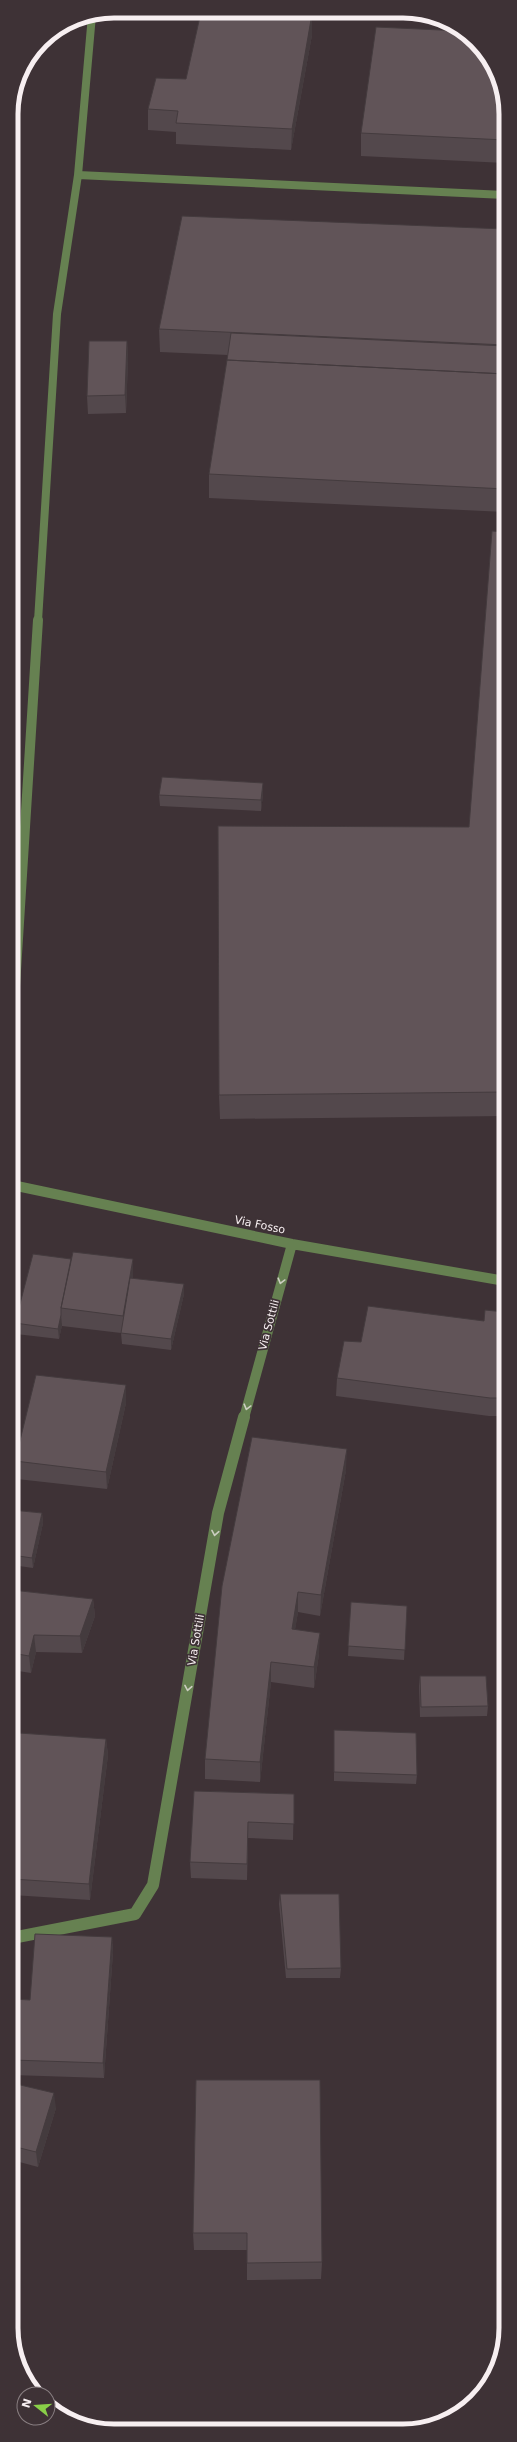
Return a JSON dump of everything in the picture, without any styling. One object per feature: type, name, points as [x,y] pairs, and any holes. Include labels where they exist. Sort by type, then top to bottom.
[{"type":"street","points":[[18,954],[58,314],[78,175],[92,21]]},
{"type":"street","points":[[78,175],[499,195]]},
{"type":"street","name":"Via Fosso","points":[[18,1186],[292,1244],[499,1280]]},
{"type":"street","name":"Via Sottili","points":[[18,1937],[135,1914],[153,1885],[218,1513],[292,1244]]},
{"type":"building","points":[[200,18],[311,18],[292,129],[176,123],[178,111],[148,109],[156,78],[186,79]]},
{"type":"building","points":[[376,27],[449,30],[471,46],[486,66],[492,77],[498,102],[499,140],[361,133]]},
{"type":"building","points":[[182,216],[499,229],[499,345],[159,329]]},
{"type":"building","points":[[231,333],[499,346],[499,374],[227,360]]},
{"type":"building","points":[[89,341],[127,341],[125,395],[87,396]]},
{"type":"building","points":[[227,360],[499,374],[499,489],[209,474]]},
{"type":"building","points":[[492,531],[499,532],[499,1092],[219,1095],[218,826],[469,827]]},
{"type":"building","points":[[162,777],[263,783],[261,800],[159,795]]},
{"type":"building","points":[[73,1252],[133,1259],[123,1316],[61,1308]]},
{"type":"building","points":[[33,1254],[71,1259],[58,1329],[18,1323],[18,1312]]},
{"type":"building","points":[[130,1278],[184,1284],[171,1339],[121,1333]]},
{"type":"building","points":[[368,1306],[484,1321],[485,1310],[499,1311],[499,1398],[337,1378],[344,1341],[361,1342]]},
{"type":"building","points":[[36,1375],[126,1385],[106,1472],[18,1461],[18,1449]]},
{"type":"building","points":[[252,1437],[347,1449],[321,1595],[298,1592],[292,1629],[320,1633],[314,1667],[271,1662],[260,1762],[205,1759],[222,1586]]},
{"type":"building","points":[[18,1511],[42,1513],[32,1558],[18,1556]]},
{"type":"building","points":[[18,1591],[93,1599],[80,1636],[34,1635],[29,1656],[18,1654]]},
{"type":"building","points":[[351,1602],[407,1606],[405,1650],[348,1646]]},
{"type":"building","points":[[420,1676],[486,1676],[488,1706],[421,1707]]},
{"type":"building","points":[[334,1730],[416,1733],[417,1775],[334,1772]]},
{"type":"building","points":[[19,1733],[106,1739],[89,1884],[18,1879]]},
{"type":"building","points":[[194,1791],[294,1794],[294,1824],[248,1822],[247,1864],[190,1862]]},
{"type":"building","points":[[280,1894],[339,1894],[341,1968],[287,1969]]},
{"type":"building","points":[[35,1934],[112,1937],[103,2063],[18,2060],[18,1999],[30,2000]]},
{"type":"building","points":[[196,2080],[320,2080],[322,2262],[247,2263],[247,2233],[193,2233]]},
{"type":"building","points":[[18,2084],[54,2093],[36,2152],[18,2148]]}]
